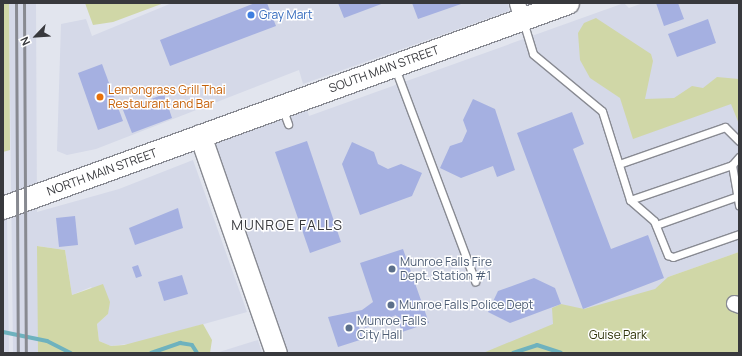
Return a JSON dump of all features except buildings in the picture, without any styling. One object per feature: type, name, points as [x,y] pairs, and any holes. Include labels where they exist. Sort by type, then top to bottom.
[{"type":"main road","name":"SOUTH MAIN STREET","points":[[200,135],[285,115],[519,11],[568,3]]},
{"type":"main road","name":"NORTH MAIN STREET","points":[[3,208],[200,135]]},
{"type":"street","points":[[200,135],[276,353]]},
{"type":"lane","points":[[519,11],[533,54],[602,111],[630,200],[656,225],[670,257],[739,234]]},
{"type":"lane","points":[[394,66],[475,281]]},
{"type":"lane","points":[[619,164],[725,127],[739,141]]},
{"type":"lane","points":[[630,200],[732,165],[739,157]]},
{"type":"lane","points":[[732,165],[735,197],[739,205]]},
{"type":"lane","points":[[656,225],[735,197]]},
{"type":"shaded area","points":[[9,3],[36,3],[37,212],[119,189],[193,160],[247,312],[136,343],[111,346],[99,341],[97,324],[108,314],[91,287],[72,295],[65,250],[38,246],[38,353],[13,353]]},
{"type":"shaded area","points":[[172,3],[508,3],[509,11],[303,84],[299,70],[96,149],[67,155],[57,151],[61,24],[86,19],[92,36]]},
{"type":"shaded area","points":[[624,3],[629,8],[643,3],[739,3],[739,252],[668,277],[671,293],[483,353],[279,353],[200,135],[303,98],[309,116]]},
{"type":"shaded area","points":[[7,215],[9,353],[3,353],[3,217]]},
{"type":"shaded area","points":[[258,340],[262,353],[216,353]]},
{"type":"green space","points":[[3,3],[9,3],[10,150],[3,152]]},
{"type":"green space","points":[[85,3],[164,3],[113,22],[93,25]]},
{"type":"green space","points":[[596,18],[651,54],[653,61],[645,99],[674,98],[692,86],[703,88],[717,77],[739,79],[739,124],[731,104],[633,139],[620,98],[590,78],[580,60],[578,33],[584,23]]},
{"type":"green space","points":[[37,246],[65,250],[72,295],[103,284],[110,302],[108,314],[97,324],[99,341],[111,346],[124,345],[203,324],[212,340],[210,353],[38,353]]},
{"type":"green space","name":"Guise Park","points":[[739,252],[739,353],[483,353],[553,324],[552,308],[561,304],[584,309],[655,289],[668,277]]},
{"type":"waterway","points":[[3,332],[47,341],[71,353]]},
{"type":"waterway","points":[[151,353],[180,343],[192,345],[197,353]]},
{"type":"waterway","points":[[513,353],[537,345],[561,353]]},
{"type":"railway","points":[[16,3],[18,353]]},
{"type":"railway","points":[[24,3],[26,353]]},
{"type":"place","name":"Gray Mart","points":[[251,15]]},
{"type":"place","name":"Lemongrass Grill Thai Restaurant and Bar","points":[[100,97]]},
{"type":"place","name":"Munroe Falls Fire Dept. Station #1","points":[[392,269]]},
{"type":"place","name":"Munroe Falls Police Dept","points":[[391,305]]},
{"type":"place","name":"Munroe Falls City Hall","points":[[349,328]]},
{"type":"district","name":"MUNROE FALLS","points":[[287,225]]}]
